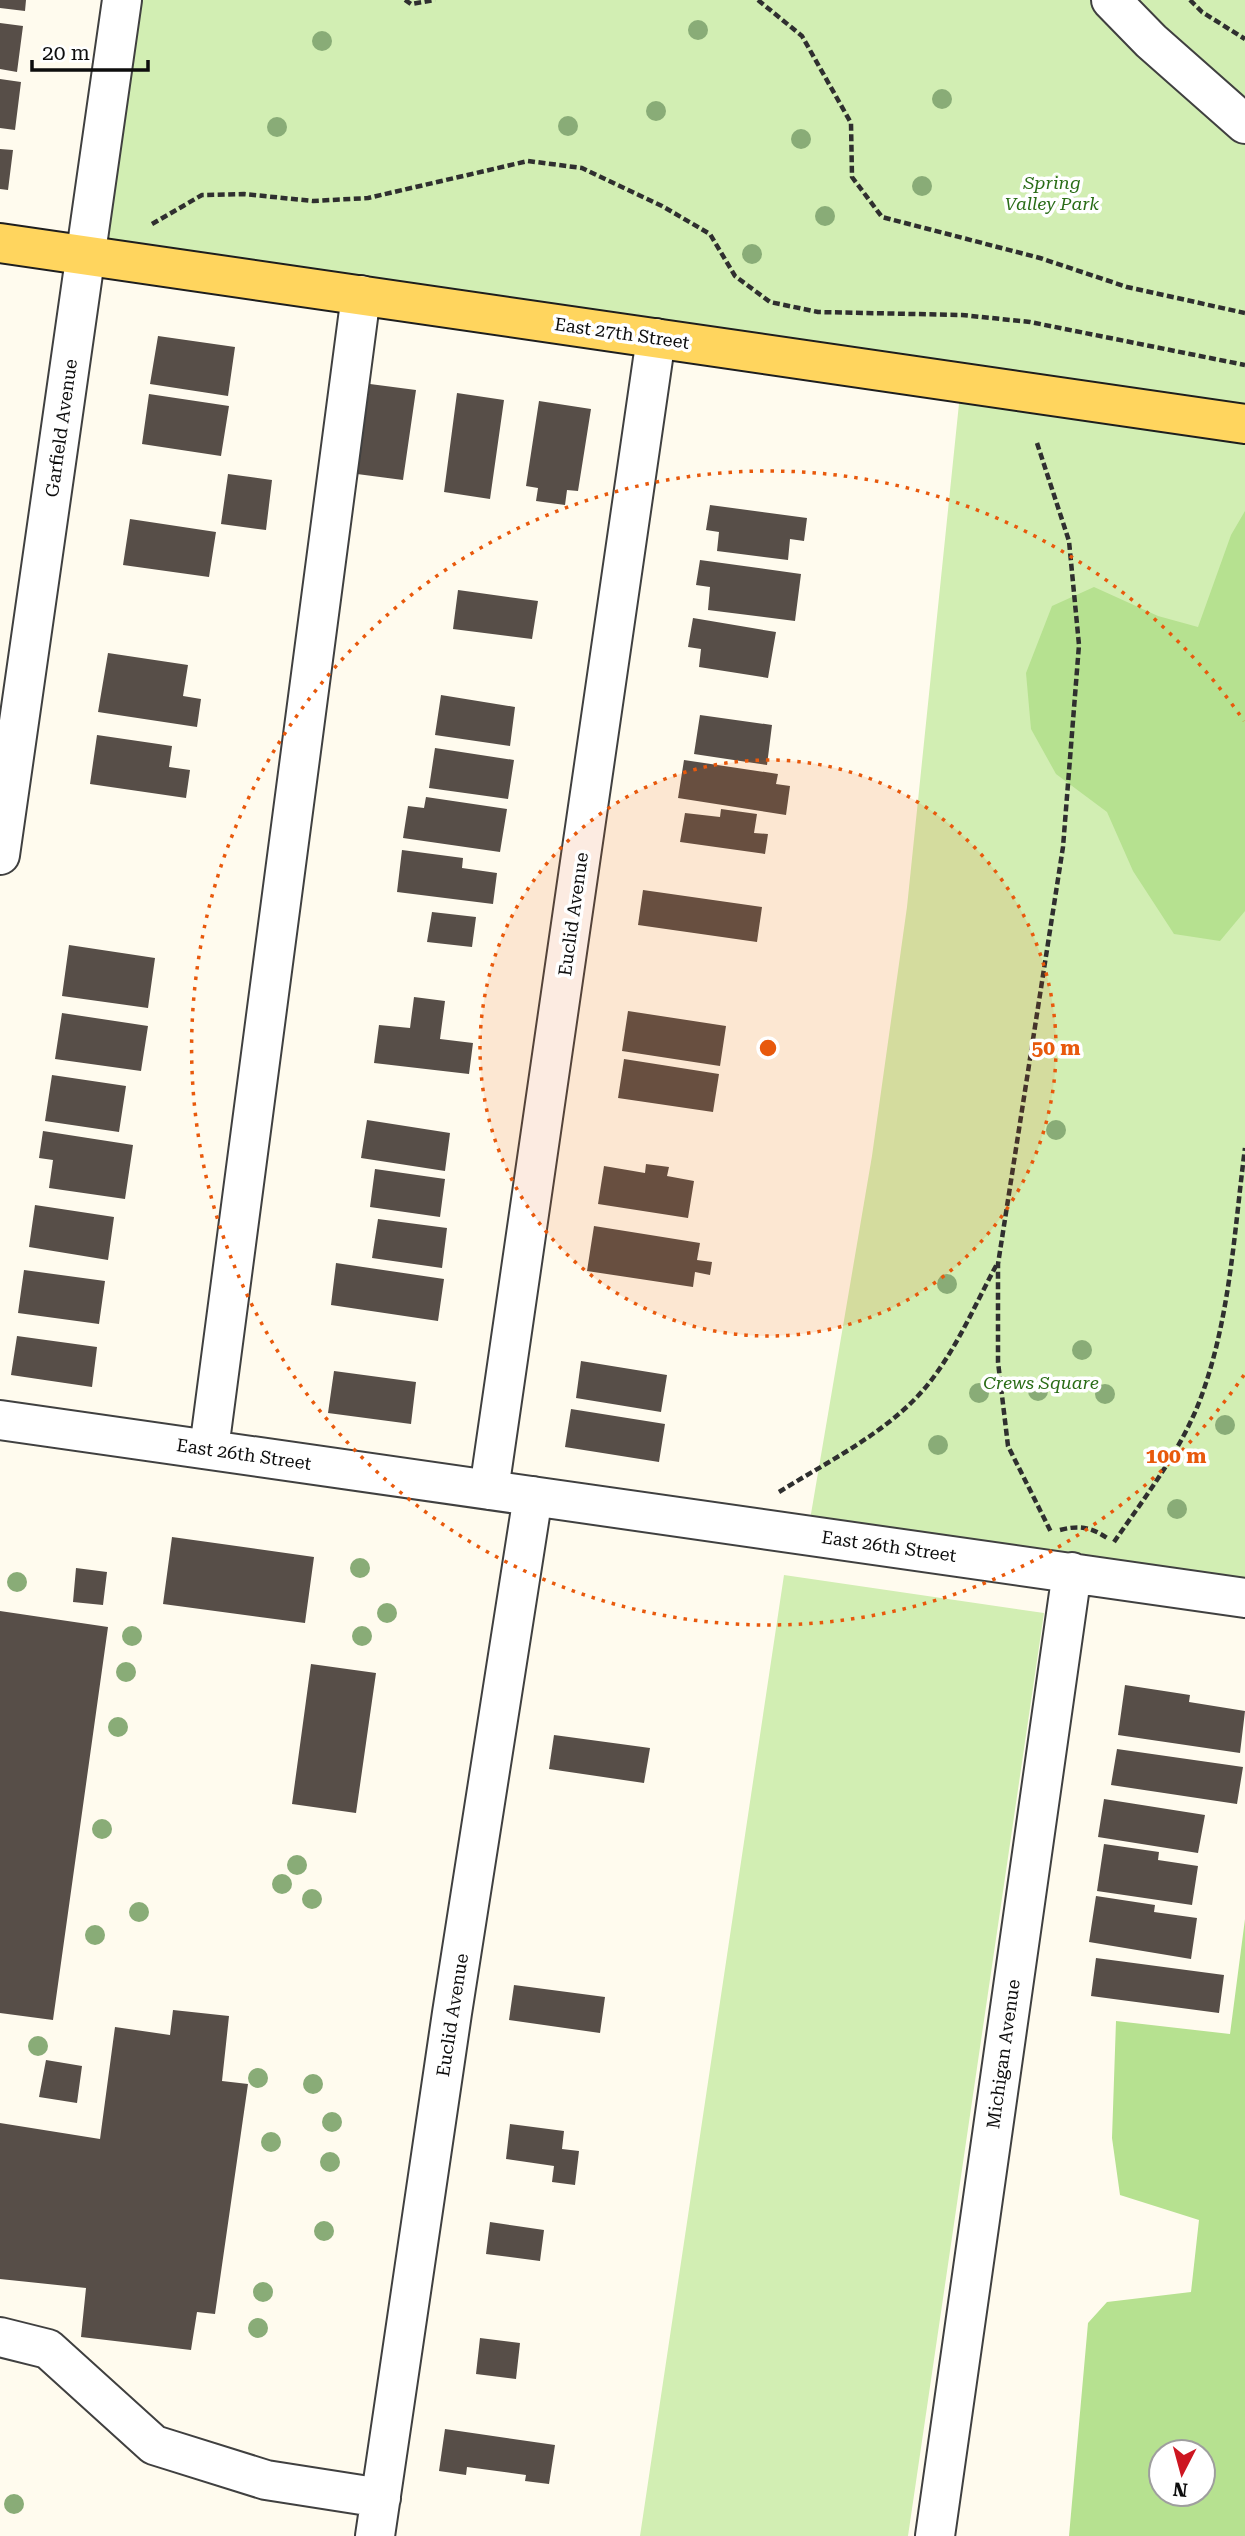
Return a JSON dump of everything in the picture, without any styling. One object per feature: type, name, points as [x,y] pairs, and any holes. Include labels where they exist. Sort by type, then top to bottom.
[{"type":"main road","name":"East 27th Street","points":[[0,243],[1245,424]]},
{"type":"street","name":"Garfield Avenue","points":[[0,855],[122,0]]},
{"type":"street","points":[[1111,0],[1151,41],[1245,124]]},
{"type":"street","points":[[209,1449],[361,295]]},
{"type":"street","name":"Euclid Avenue","points":[[489,1490],[656,338]]},
{"type":"street","name":"East 26th Street","points":[[0,1420],[1245,1598]]},
{"type":"street","name":"Euclid Avenue","points":[[375,2536],[450,2026],[533,1496]]},
{"type":"street","name":"Michigan Avenue","points":[[935,2536],[1072,1572]]},
{"type":"street","points":[[0,2337],[48,2349],[154,2445],[266,2480],[381,2498]]},
{"type":"path","points":[[405,0],[411,4],[435,0]]},
{"type":"path","points":[[758,0],[802,36],[850,123],[852,177],[882,217],[1040,258],[1127,287],[1245,313]]},
{"type":"path","points":[[1190,0],[1202,12],[1245,39]]},
{"type":"path","points":[[145,229],[174,209],[202,195],[244,194],[313,201],[368,198],[528,162],[582,168],[662,206],[710,234],[735,276],[769,302],[818,312],[962,315],[1030,322],[1245,365]]},
{"type":"path","points":[[1037,443],[1069,541],[1078,659],[1063,847],[998,1264],[998,1362],[1008,1446],[1052,1532],[1074,1527],[1094,1529],[1114,1542]]},
{"type":"path","points":[[1110,1551],[1167,1466],[1199,1402],[1222,1328],[1245,1149]]},
{"type":"path","points":[[767,1500],[871,1435],[913,1401],[949,1354],[998,1264]]},
{"type":"green space","points":[[130,0],[1245,0],[1245,1615],[804,1555],[872,1156],[907,907],[963,365],[91,238]]},
{"type":"green space","points":[[1245,511],[1245,911],[1220,941],[1174,934],[1133,871],[1107,812],[1056,774],[1031,729],[1026,673],[1052,606],[1094,587],[1158,616],[1198,627],[1231,535]]},
{"type":"green space","points":[[784,1575],[1044,1613],[908,2536],[640,2536]]},
{"type":"green space","points":[[1245,1919],[1245,2536],[1069,2536],[1088,2323],[1107,2302],[1191,2292],[1199,2220],[1120,2195],[1112,2138],[1116,2021],[1230,2034]]},
{"type":"building","points":[[0,0],[26,0],[25,11],[0,8]]},
{"type":"building","points":[[0,23],[23,26],[17,72],[0,69]]},
{"type":"building","points":[[0,79],[21,82],[15,130],[0,128]]},
{"type":"building","points":[[0,149],[13,150],[8,190],[0,189]]},
{"type":"building","points":[[158,336],[235,347],[228,396],[150,384]]},
{"type":"building","points":[[370,384],[416,390],[403,480],[357,474]]},
{"type":"building","points":[[457,393],[504,400],[490,499],[444,492]]},
{"type":"building","points":[[149,394],[229,406],[221,456],[142,444]]},
{"type":"building","points":[[539,401],[591,409],[578,491],[567,490],[565,505],[536,501],[538,488],[526,486]]},
{"type":"building","points":[[228,474],[272,480],[266,530],[221,524]]},
{"type":"building","points":[[710,505],[807,518],[804,541],[790,539],[788,560],[717,551],[719,532],[706,530]]},
{"type":"building","points":[[130,519],[216,532],[209,577],[123,565]]},
{"type":"building","points":[[700,560],[801,574],[795,621],[708,610],[710,587],[696,585]]},
{"type":"building","points":[[458,590],[538,601],[532,639],[453,629]]},
{"type":"building","points":[[693,618],[776,632],[768,678],[699,667],[701,649],[688,647]]},
{"type":"building","points":[[108,653],[188,665],[183,696],[201,699],[197,727],[98,712]]},
{"type":"building","points":[[441,695],[515,707],[510,746],[435,735]]},
{"type":"building","points":[[700,715],[772,725],[767,765],[694,754]]},
{"type":"building","points":[[97,735],[172,746],[169,767],[190,770],[186,798],[90,784]]},
{"type":"building","points":[[435,748],[514,760],[508,799],[429,788]]},
{"type":"building","points":[[684,760],[778,774],[776,784],[790,786],[786,815],[678,798]]},
{"type":"building","points":[[426,797],[507,809],[500,852],[403,838],[408,806],[424,808]]},
{"type":"building","points":[[721,809],[757,814],[754,833],[768,834],[765,854],[680,842],[685,813],[720,817]]},
{"type":"building","points":[[402,850],[463,858],[462,868],[497,873],[493,904],[397,892]]},
{"type":"building","points":[[643,890],[762,907],[757,942],[638,925]]},
{"type":"building","points":[[432,912],[476,917],[472,947],[427,942]]},
{"type":"building","points":[[69,945],[155,958],[148,1008],[62,996]]},
{"type":"building","points":[[414,997],[445,1001],[440,1039],[473,1043],[469,1074],[374,1063],[379,1025],[410,1028]]},
{"type":"building","points":[[628,1011],[726,1026],[720,1066],[622,1051]]},
{"type":"building","points":[[62,1013],[148,1026],[141,1071],[55,1059]]},
{"type":"building","points":[[624,1059],[719,1074],[713,1112],[618,1098]]},
{"type":"building","points":[[52,1075],[126,1086],[119,1132],[45,1121]]},
{"type":"building","points":[[367,1120],[450,1133],[445,1171],[361,1158]]},
{"type":"building","points":[[43,1131],[133,1145],[125,1199],[49,1188],[53,1160],[39,1158]]},
{"type":"building","points":[[646,1164],[669,1167],[667,1176],[694,1181],[688,1218],[598,1204],[604,1166],[645,1173]]},
{"type":"building","points":[[375,1169],[445,1179],[440,1217],[370,1207]]},
{"type":"building","points":[[35,1205],[114,1217],[108,1260],[29,1247]]},
{"type":"building","points":[[378,1219],[447,1228],[442,1268],[372,1258]]},
{"type":"building","points":[[594,1226],[700,1243],[697,1260],[712,1262],[710,1275],[695,1272],[693,1287],[587,1271]]},
{"type":"building","points":[[336,1263],[444,1279],[438,1321],[331,1305]]},
{"type":"building","points":[[24,1270],[105,1281],[99,1324],[18,1313]]},
{"type":"building","points":[[17,1336],[97,1347],[92,1387],[11,1375]]},
{"type":"building","points":[[581,1361],[667,1375],[661,1412],[576,1398]]},
{"type":"building","points":[[334,1371],[416,1382],[411,1424],[328,1413]]},
{"type":"building","points":[[571,1409],[665,1424],[659,1462],[565,1447]]},
{"type":"building","points":[[172,1537],[314,1557],[305,1623],[163,1604]]},
{"type":"building","points":[[76,1568],[107,1572],[103,1605],[73,1602]]},
{"type":"building","points":[[0,1611],[108,1627],[53,2020],[0,2013]]},
{"type":"building","points":[[311,1664],[376,1673],[356,1813],[292,1804]]},
{"type":"building","points":[[1125,1685],[1190,1695],[1189,1702],[1245,1711],[1240,1753],[1118,1735]]},
{"type":"building","points":[[554,1735],[650,1748],[644,1783],[549,1769]]},
{"type":"building","points":[[1117,1749],[1243,1767],[1237,1804],[1111,1785]]},
{"type":"building","points":[[1104,1799],[1205,1815],[1198,1853],[1098,1837]]},
{"type":"building","points":[[1104,1844],[1159,1852],[1158,1860],[1198,1866],[1192,1905],[1097,1891]]},
{"type":"building","points":[[1096,1896],[1155,1905],[1154,1912],[1197,1918],[1191,1959],[1089,1942]]},
{"type":"building","points":[[1096,1958],[1224,1975],[1219,2013],[1091,1996]]},
{"type":"building","points":[[514,1985],[605,1997],[600,2033],[509,2020]]},
{"type":"building","points":[[173,2010],[229,2016],[222,2081],[248,2084],[215,2314],[197,2312],[191,2350],[81,2337],[86,2288],[0,2279],[0,2123],[100,2139],[115,2027],[170,2035]]},
{"type":"building","points":[[46,2060],[82,2066],[77,2103],[39,2097]]},
{"type":"building","points":[[510,2124],[564,2131],[562,2149],[579,2151],[575,2185],[552,2182],[554,2166],[506,2159]]},
{"type":"building","points":[[490,2222],[544,2230],[540,2261],[486,2254]]},
{"type":"building","points":[[480,2338],[520,2343],[516,2379],[476,2374]]},
{"type":"building","points":[[445,2429],[555,2445],[549,2484],[525,2481],[526,2475],[467,2467],[466,2475],[439,2471]]},
{"type":"park label","name":"Spring Valley Park","points":[[1052,192]]},
{"type":"park label","name":"Crews Square","points":[[1041,1382]]}]
